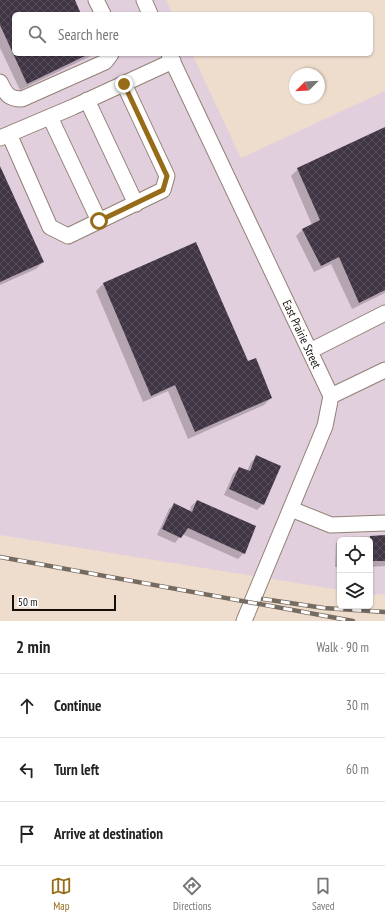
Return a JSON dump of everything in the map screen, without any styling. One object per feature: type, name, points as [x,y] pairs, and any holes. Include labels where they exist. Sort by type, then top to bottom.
[{"type":"street","points":[[96,0],[101,12]]},
{"type":"street","points":[[144,0],[149,12]]},
{"type":"street","points":[[0,82],[6,94],[14,99],[22,99],[105,62],[110,56]]},
{"type":"street","points":[[124,84],[167,176],[163,190],[68,236],[50,227],[4,136],[124,84],[171,58]]},
{"type":"street","name":"East Prairie Street","points":[[171,58],[331,396]]},
{"type":"street","points":[[87,100],[136,204]]},
{"type":"street","points":[[50,116],[99,221]]},
{"type":"street","points":[[310,350],[385,313]]},
{"type":"street","points":[[244,621],[325,426],[331,396],[385,370]]},
{"type":"street","points":[[291,509],[331,525],[385,523]]},
{"type":"shaded area","points":[[0,0],[166,0],[172,12],[12,12],[12,56],[193,56],[241,158],[385,91],[385,594],[373,595],[373,537],[337,537],[337,590],[0,535]]},
{"type":"building","points":[[0,0],[75,0],[80,12],[12,12],[12,51],[0,25]]},
{"type":"building","points":[[14,56],[85,56],[27,84]]},
{"type":"building","points":[[385,127],[385,290],[359,303],[339,257],[321,266],[302,229],[320,220],[297,168]]},
{"type":"building","points":[[0,166],[44,262],[0,282]]},
{"type":"building","points":[[196,242],[248,361],[256,358],[272,398],[195,432],[175,385],[151,396],[103,283]]},
{"type":"building","points":[[256,455],[281,466],[264,505],[229,489],[239,467],[250,471]]},
{"type":"building","points":[[197,500],[256,526],[245,554],[188,528],[181,538],[162,529],[174,503],[192,512]]},
{"type":"building","points":[[385,535],[385,561],[373,561],[373,537],[370,536]]},
{"type":"railway","points":[[0,557],[353,621]]},
{"type":"railway","points":[[263,599],[324,608],[385,612]]},
{"type":"route","points":[[99,221],[163,190],[167,176],[124,84]]}]
